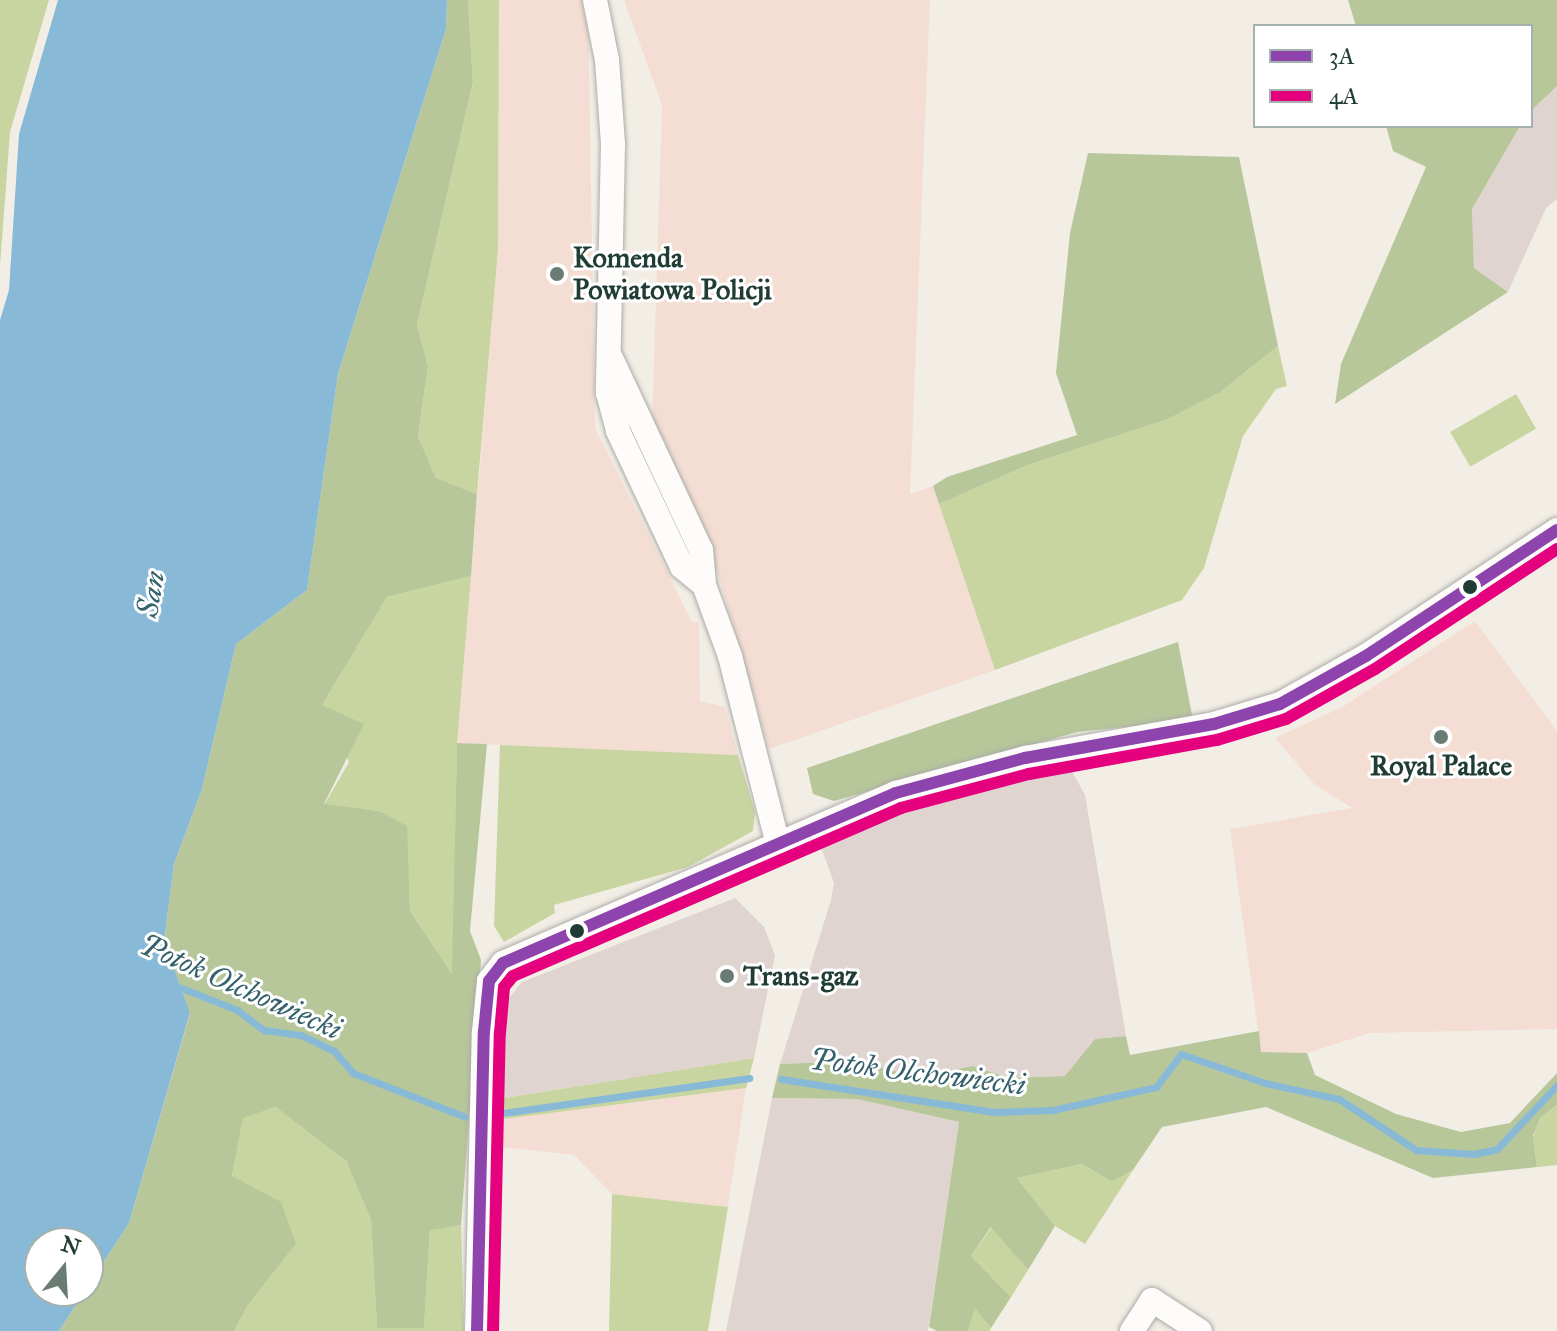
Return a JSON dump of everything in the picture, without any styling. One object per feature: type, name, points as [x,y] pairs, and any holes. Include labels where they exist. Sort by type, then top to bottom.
[{"type":"street","points":[[595,0],[607,60],[613,144],[608,352],[701,550],[704,585],[730,656],[777,841]]},
{"type":"street","points":[[477,1331],[489,981],[515,956],[743,862],[777,841],[963,772],[1214,724],[1280,704],[1366,656],[1557,530]]},
{"type":"street","points":[[1132,1331],[1152,1300],[1200,1331]]},
{"type":"shaded area","points":[[499,0],[588,0],[595,428],[692,622],[699,622],[700,701],[725,707],[738,755],[457,743],[498,250]]},
{"type":"shaded area","points":[[624,0],[930,0],[910,494],[933,486],[995,670],[769,749],[718,573],[652,426],[662,105]]},
{"type":"shaded area","points":[[1557,86],[1557,199],[1546,208],[1508,292],[1474,268],[1472,209],[1519,128],[1533,128],[1533,109]]},
{"type":"shaded area","points":[[1475,621],[1557,731],[1557,1029],[1370,1033],[1307,1053],[1261,1052],[1230,829],[1352,808],[1315,785],[1275,738],[1342,707]]},
{"type":"shaded area","points":[[1069,766],[1085,795],[1126,1036],[1095,1039],[1066,1076],[1010,1078],[972,1066],[920,1077],[852,1061],[780,1064],[831,900],[834,883],[822,850],[828,834]]},
{"type":"shaded area","points":[[735,898],[764,927],[775,955],[754,1058],[493,1100],[493,1041],[502,1007],[522,982]]},
{"type":"shaded area","points":[[746,1088],[728,1207],[612,1194],[574,1155],[500,1147],[496,1120]]},
{"type":"shaded area","points":[[772,1098],[857,1099],[959,1122],[928,1331],[726,1331]]},
{"type":"green space","points":[[0,0],[49,0],[10,132],[0,266]]},
{"type":"green space","points":[[447,0],[468,0],[473,82],[417,325],[428,366],[418,436],[436,478],[477,494],[471,576],[387,597],[322,705],[364,724],[324,804],[379,811],[407,826],[410,911],[452,974],[457,743],[487,744],[470,931],[481,960],[461,1225],[430,1230],[424,1328],[377,1328],[371,1220],[346,1161],[276,1107],[243,1118],[232,1176],[281,1202],[296,1244],[248,1305],[234,1331],[59,1331],[75,1307],[104,1307],[104,1262],[129,1223],[190,1014],[164,941],[174,864],[202,789],[236,644],[307,590],[338,374],[446,29]]},
{"type":"green space","points":[[468,0],[499,0],[498,250],[477,494],[436,478],[418,436],[428,366],[417,325],[473,82]]},
{"type":"green space","points":[[1348,0],[1557,0],[1557,86],[1533,109],[1533,24],[1355,24]]},
{"type":"green space","points":[[1387,128],[1519,128],[1472,209],[1474,268],[1508,292],[1335,404],[1341,364],[1426,167],[1393,151]]},
{"type":"green space","points":[[1088,153],[1239,157],[1278,346],[1219,393],[1168,419],[1028,465],[939,504],[933,486],[947,477],[1077,435],[1056,373],[1070,233]]},
{"type":"green space","points":[[1278,346],[1287,386],[1276,389],[1243,436],[1204,568],[1182,600],[995,670],[939,504],[1028,465],[1168,419],[1219,393]]},
{"type":"green space","points":[[1516,394],[1536,429],[1470,467],[1450,432]]},
{"type":"green space","points":[[471,576],[457,743],[453,976],[410,911],[406,826],[379,811],[324,805],[349,762],[322,705],[387,597]]},
{"type":"green space","points":[[1178,642],[1193,720],[1077,732],[834,801],[813,794],[807,768]]},
{"type":"green space","points":[[500,745],[738,755],[755,812],[753,831],[688,867],[554,905],[555,913],[504,942],[494,926]]},
{"type":"green space","points":[[1259,1031],[1261,1052],[1307,1053],[1315,1075],[1396,1114],[1461,1132],[1510,1123],[1557,1073],[1557,1105],[1541,1117],[1533,1136],[1537,1167],[1433,1178],[1266,1107],[1162,1127],[1133,1170],[1112,1182],[1082,1164],[1017,1178],[1055,1226],[1028,1270],[991,1227],[971,1256],[1011,1297],[991,1328],[975,1308],[968,1331],[937,1331],[929,1327],[959,1122],[857,1099],[772,1098],[780,1064],[852,1061],[920,1077],[972,1066],[1010,1078],[1065,1076],[1095,1039],[1126,1036],[1130,1055]]},
{"type":"green space","points":[[754,1058],[746,1088],[496,1120],[493,1100]]},
{"type":"green space","points":[[1557,1105],[1557,1165],[1537,1167],[1533,1137],[1541,1117]]},
{"type":"green space","points":[[277,1107],[346,1161],[371,1220],[377,1328],[424,1327],[430,1229],[461,1225],[464,1331],[234,1331],[248,1305],[296,1244],[232,1176],[243,1117]]},
{"type":"green space","points":[[1082,1164],[1112,1182],[1133,1170],[1085,1244],[1055,1226],[1017,1178]]},
{"type":"green space","points":[[612,1194],[728,1207],[708,1331],[609,1331]]},
{"type":"green space","points":[[992,1227],[1028,1270],[1011,1297],[971,1256]]},
{"type":"green space","points":[[975,1307],[991,1328],[990,1331],[968,1331]]},
{"type":"water","name":"San","points":[[58,0],[447,0],[446,29],[338,374],[307,590],[236,644],[202,789],[174,864],[164,941],[190,1013],[129,1223],[104,1261],[104,1227],[24,1227],[24,1307],[75,1307],[59,1331],[0,1331],[0,320],[9,290],[19,134]]},
{"type":"waterway","name":"Potok Olchowiecki","points":[[174,985],[237,1010],[264,1030],[301,1035],[334,1051],[353,1073],[465,1117]]},
{"type":"waterway","name":"Potok Olchowiecki","points":[[781,1079],[995,1112],[1053,1110],[1156,1087],[1181,1054],[1265,1083],[1339,1099],[1416,1150],[1474,1154],[1497,1149],[1557,1085]]},
{"type":"waterway","name":"Potok Olchowiecki","points":[[489,1115],[749,1078]]},
{"type":"transit line","name":"3A","points":[[477,1331],[484,1032],[489,981],[503,963],[896,793],[1025,758],[1214,724],[1280,704],[1366,656],[1557,530]]},
{"type":"transit line","name":"4A","points":[[493,1331],[500,1033],[504,987],[513,976],[901,808],[1029,774],[1217,740],[1286,719],[1375,669],[1557,549]]},
{"type":"place","name":"Komenda Powiatowa Policji","points":[[557,274]]},
{"type":"place","name":"Royal Palace","points":[[1441,737]]},
{"type":"place","name":"Trans-gaz","points":[[727,976]]}]
